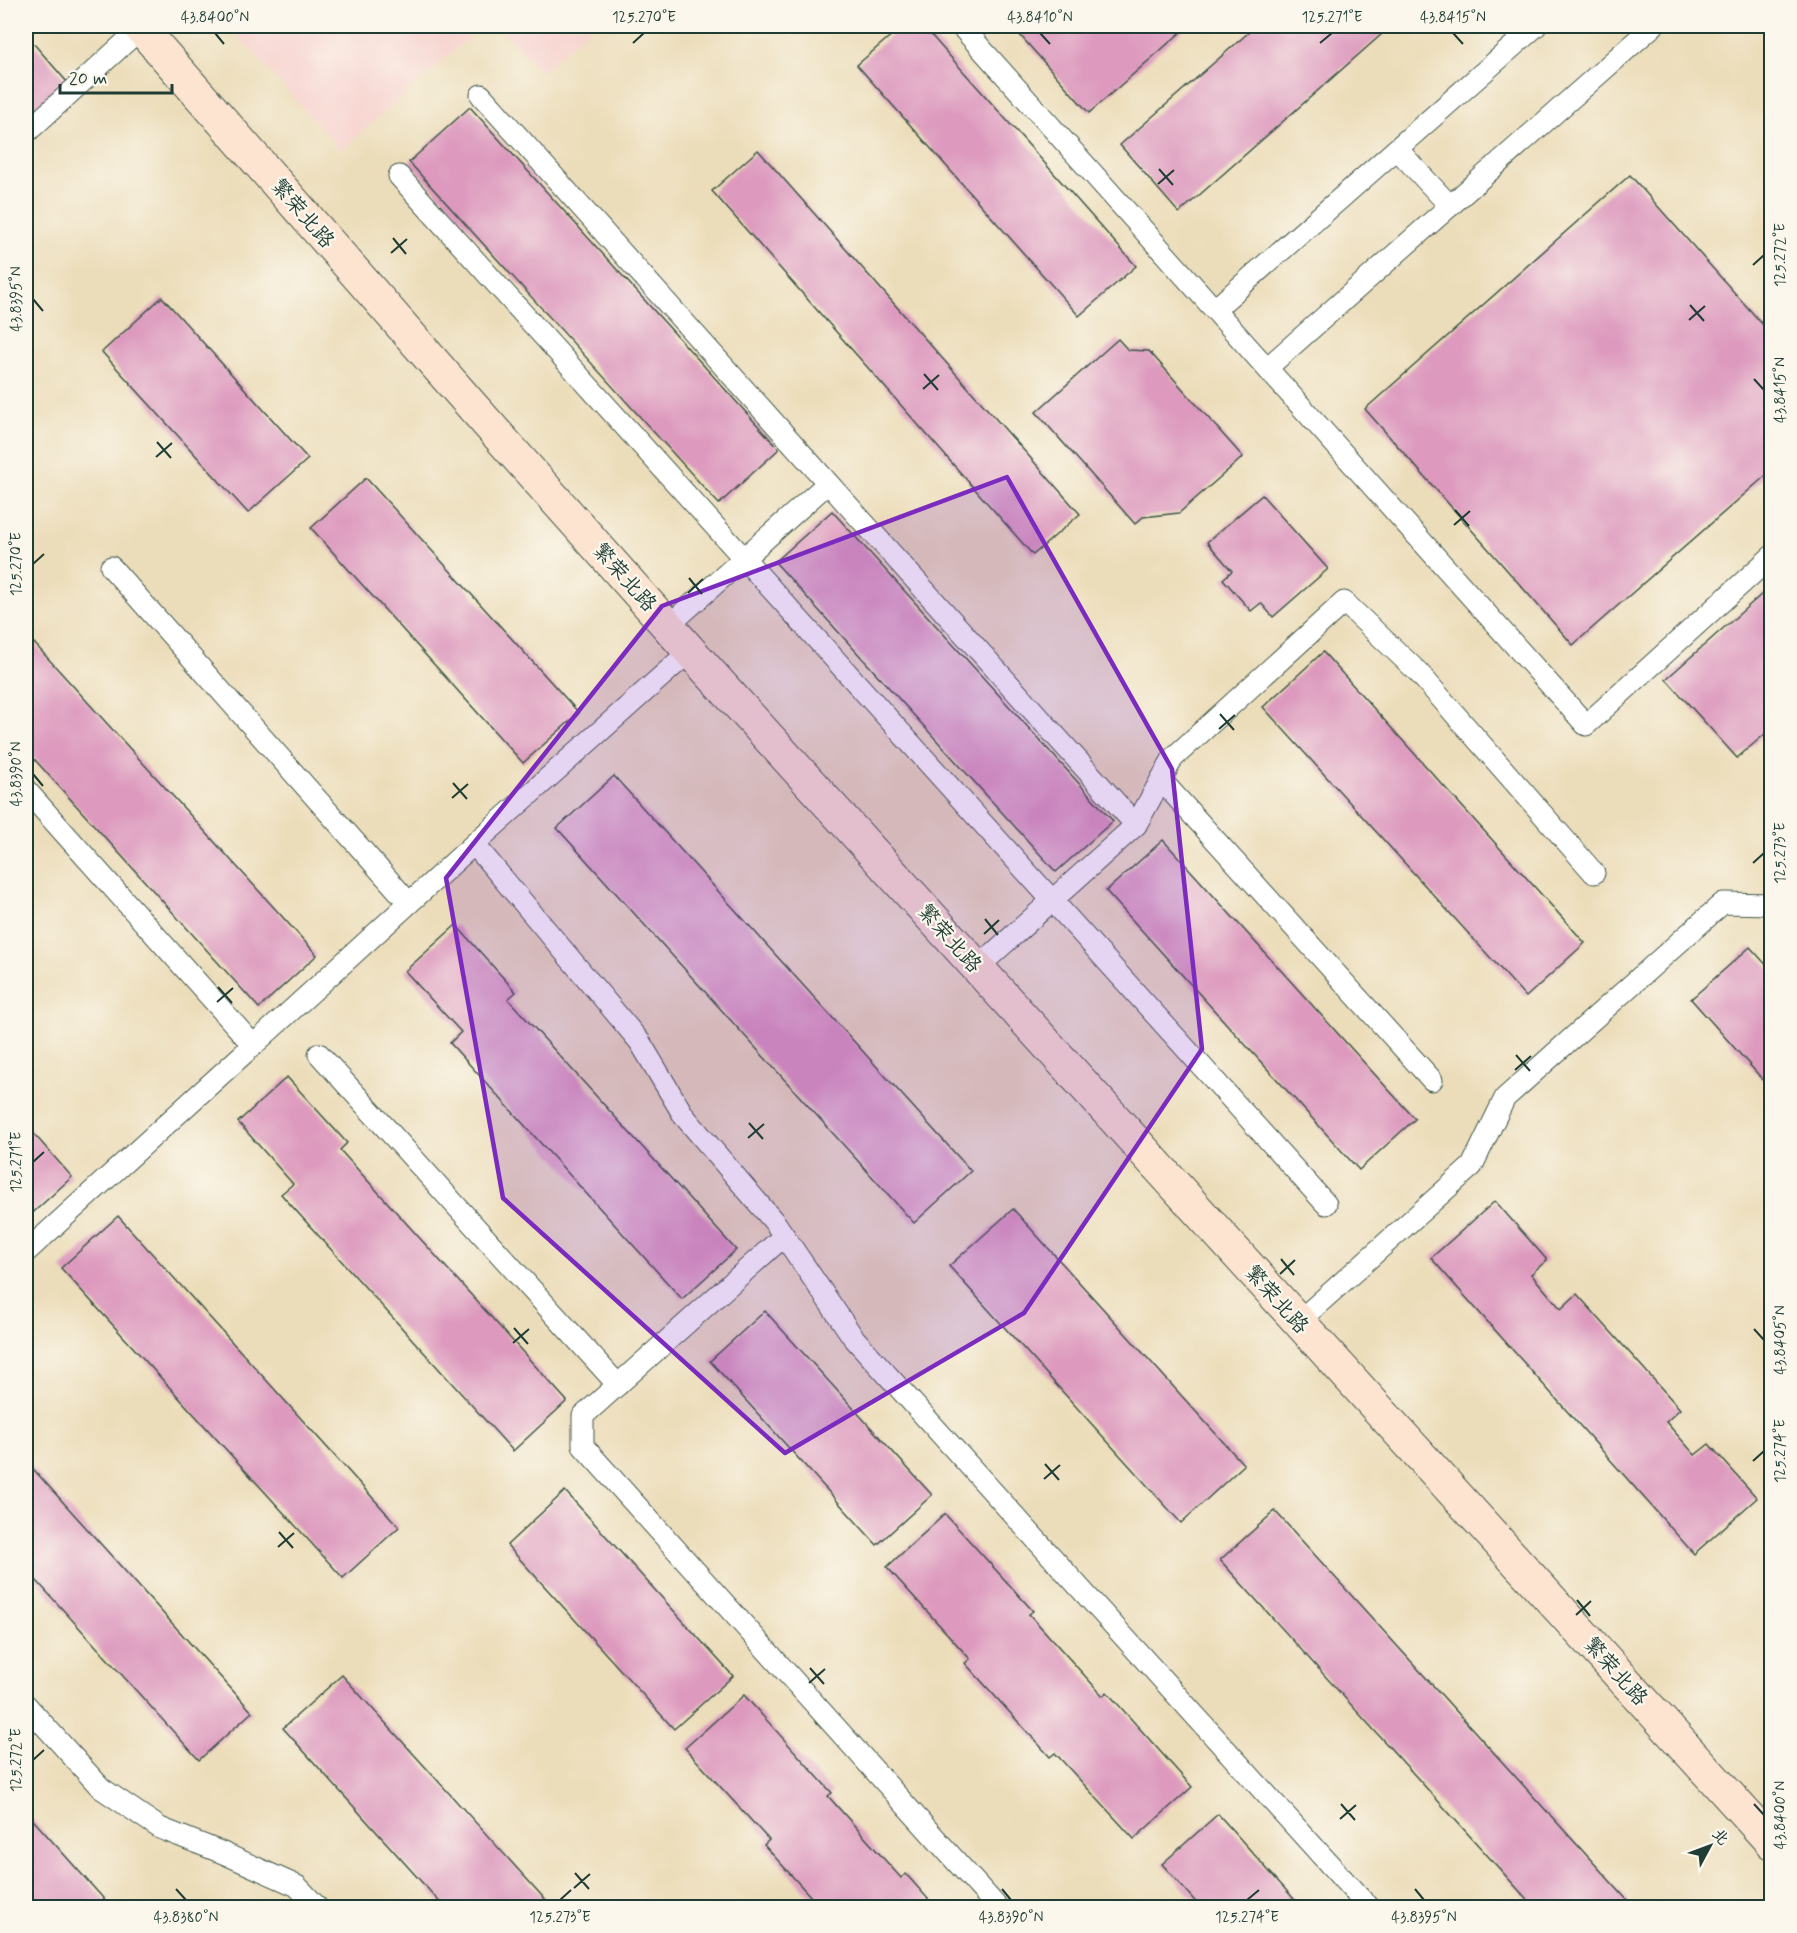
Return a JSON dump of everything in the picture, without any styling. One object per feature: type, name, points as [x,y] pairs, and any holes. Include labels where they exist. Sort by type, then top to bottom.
[{"type":"street","name":"繁荣北路","points":[[140,27],[690,651],[1772,1843]]},
{"type":"lane","points":[[961,26],[1586,725],[1772,556]]},
{"type":"lane","points":[[1215,309],[1536,26]]},
{"type":"lane","points":[[26,133],[140,27]]},
{"type":"lane","points":[[1268,368],[1450,206],[1643,29]]},
{"type":"lane","points":[[481,94],[1136,825]]},
{"type":"lane","points":[[1397,148],[1450,206]]},
{"type":"lane","points":[[399,176],[1326,1204]]},
{"type":"lane","points":[[668,626],[828,483]]},
{"type":"lane","points":[[111,567],[409,903]]},
{"type":"lane","points":[[977,968],[1136,825],[1173,758],[1344,602],[1418,672],[1594,873]]},
{"type":"lane","points":[[26,1252],[474,844],[690,651]]},
{"type":"lane","points":[[1161,780],[1432,1080]]},
{"type":"lane","points":[[26,790],[253,1045]]},
{"type":"lane","points":[[474,844],[640,1042],[684,1116],[776,1224],[853,1337],[1369,1908]]},
{"type":"lane","points":[[1298,1322],[1472,1166],[1505,1098],[1724,903],[1772,904]]},
{"type":"lane","points":[[319,1054],[618,1385]]},
{"type":"lane","points":[[784,1236],[583,1416],[583,1446],[998,1908]]},
{"type":"lane","points":[[26,1705],[101,1788],[160,1828],[297,1886],[318,1908]]},
{"type":"highlighted area","points":[[1007,477],[1172,769],[1202,1049],[1024,1313],[785,1453],[503,1198],[446,878],[662,606]]},
{"type":"shaded area","points":[[229,26],[482,26],[341,150]]},
{"type":"shaded area","points":[[498,26],[592,26],[541,72]]},
{"type":"building","points":[[902,26],[923,26],[1136,266],[1079,316],[857,65]]},
{"type":"building","points":[[1012,26],[1188,26],[1089,113]]},
{"type":"building","points":[[1256,26],[1391,26],[1179,213],[1120,145]]},
{"type":"building","points":[[26,35],[68,83],[26,122]]},
{"type":"building","points":[[470,107],[779,449],[719,504],[409,162]]},
{"type":"building","points":[[758,150],[1080,514],[1033,555],[712,191]]},
{"type":"building","points":[[1630,175],[1772,335],[1772,470],[1573,645],[1365,409]]},
{"type":"building","points":[[162,297],[308,459],[248,513],[102,352]]},
{"type":"building","points":[[1118,339],[1128,350],[1149,351],[1243,457],[1179,513],[1143,517],[1135,524],[1036,412]]},
{"type":"building","points":[[366,478],[579,713],[523,763],[311,528]]},
{"type":"building","points":[[1262,495],[1328,569],[1273,617],[1261,603],[1251,611],[1223,579],[1232,571],[1207,542]]},
{"type":"building","points":[[832,511],[1113,821],[1056,872],[775,562]]},
{"type":"building","points":[[1763,593],[1772,603],[1772,728],[1737,758],[1666,679]]},
{"type":"building","points":[[34,643],[317,955],[259,1008],[26,750],[26,650]]},
{"type":"building","points":[[1323,652],[1585,943],[1526,997],[1263,707]]},
{"type":"building","points":[[614,776],[971,1171],[914,1223],[557,828]]},
{"type":"building","points":[[1163,840],[1415,1119],[1359,1170],[1106,891]]},
{"type":"building","points":[[456,925],[516,992],[508,999],[736,1250],[682,1299],[450,1043],[461,1032],[405,971]]},
{"type":"building","points":[[1750,947],[1772,971],[1772,1090],[1691,999]]},
{"type":"building","points":[[287,1077],[347,1143],[340,1150],[567,1401],[513,1451],[281,1194],[293,1184],[238,1122]]},
{"type":"building","points":[[26,1125],[72,1177],[26,1219]]},
{"type":"building","points":[[1495,1201],[1547,1260],[1531,1274],[1561,1309],[1577,1294],[1680,1409],[1666,1422],[1695,1455],[1709,1444],[1757,1498],[1694,1554],[1431,1258]]},
{"type":"building","points":[[1013,1209],[1244,1465],[1181,1523],[949,1266]]},
{"type":"building","points":[[118,1216],[399,1527],[343,1578],[61,1268]]},
{"type":"building","points":[[765,1311],[932,1495],[877,1545],[710,1361]]},
{"type":"building","points":[[26,1461],[252,1712],[199,1760],[26,1569]]},
{"type":"building","points":[[565,1491],[733,1676],[674,1729],[507,1545]]},
{"type":"building","points":[[1275,1511],[1629,1902],[1623,1908],[1535,1908],[1220,1560]]},
{"type":"building","points":[[945,1514],[1033,1611],[1029,1614],[1103,1696],[1107,1692],[1192,1787],[1134,1839],[1055,1753],[1050,1757],[965,1663],[970,1659],[887,1567]]},
{"type":"building","points":[[342,1675],[553,1908],[445,1908],[283,1728]]},
{"type":"building","points":[[744,1695],[832,1793],[828,1796],[901,1878],[906,1874],[936,1908],[821,1908],[764,1845],[769,1840],[685,1748]]},
{"type":"building","points":[[26,1812],[112,1908],[26,1908]]},
{"type":"building","points":[[1218,1814],[1302,1908],[1201,1908],[1162,1864]]}]
